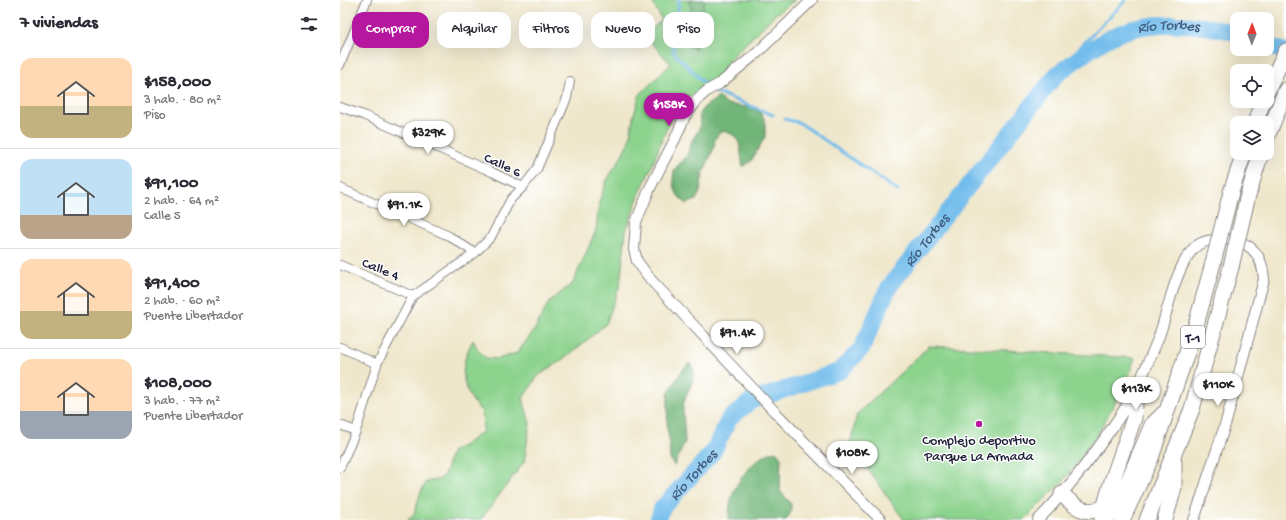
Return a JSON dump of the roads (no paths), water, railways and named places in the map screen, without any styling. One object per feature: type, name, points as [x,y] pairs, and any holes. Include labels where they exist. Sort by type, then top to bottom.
[{"type":"highway","points":[[1274,76],[1286,51]]},
{"type":"highway","points":[[1274,120],[1286,90]]},
{"type":"highway","name":"T-1","points":[[1107,514],[1129,479],[1152,425],[1167,409],[1194,332],[1231,192],[1242,160]]},
{"type":"highway","name":"T-1","points":[[1147,520],[1192,409],[1259,160]]},
{"type":"highway","points":[[1062,494],[1076,507],[1107,514],[1111,484],[1134,418],[1136,390]]},
{"type":"highway","points":[[1122,520],[1151,458],[1167,409]]},
{"type":"highway","points":[[1165,520],[1174,487],[1174,454]]},
{"type":"street","points":[[340,65],[367,0]]},
{"type":"street","points":[[812,0],[758,53],[700,97],[685,116],[650,188],[636,222],[634,249],[637,261],[651,280],[774,411],[881,520]]},
{"type":"street","points":[[340,468],[356,431],[376,364],[413,296],[475,253],[491,237],[511,200],[537,169],[558,123],[567,98],[570,81]]},
{"type":"street","name":"Calle 6","points":[[340,107],[363,115],[523,187]]},
{"type":"street","points":[[340,188],[449,236],[475,253]]},
{"type":"street","points":[[1038,520],[1062,494],[1102,443],[1136,390],[1158,338],[1180,271],[1194,248],[1201,243],[1221,239],[1251,247],[1263,267],[1264,279],[1226,422],[1194,520]]},
{"type":"street","name":"Calle 4","points":[[340,265],[413,296]]},
{"type":"street","points":[[340,347],[376,364]]},
{"type":"street","points":[[340,425],[356,431]]},
{"type":"waterway","points":[[679,0],[673,52],[708,87]]},
{"type":"waterway","points":[[1056,75],[1079,48],[1126,0]]},
{"type":"waterway","name":"Río Torbes","points":[[658,520],[662,508],[713,452],[729,419],[751,401],[840,371],[862,348],[889,287],[1056,75],[1103,41],[1133,29],[1163,24],[1178,24],[1209,27],[1230,32]]},
{"type":"waterway","name":"Río Torbes","points":[[1274,48],[1286,52]]},
{"type":"waterway","points":[[713,91],[773,115]]},
{"type":"waterway","points":[[785,119],[800,123],[898,191]]},
{"type":"place","name":"Complejo deportivo Parque La Armada","points":[[979,424]]}]
